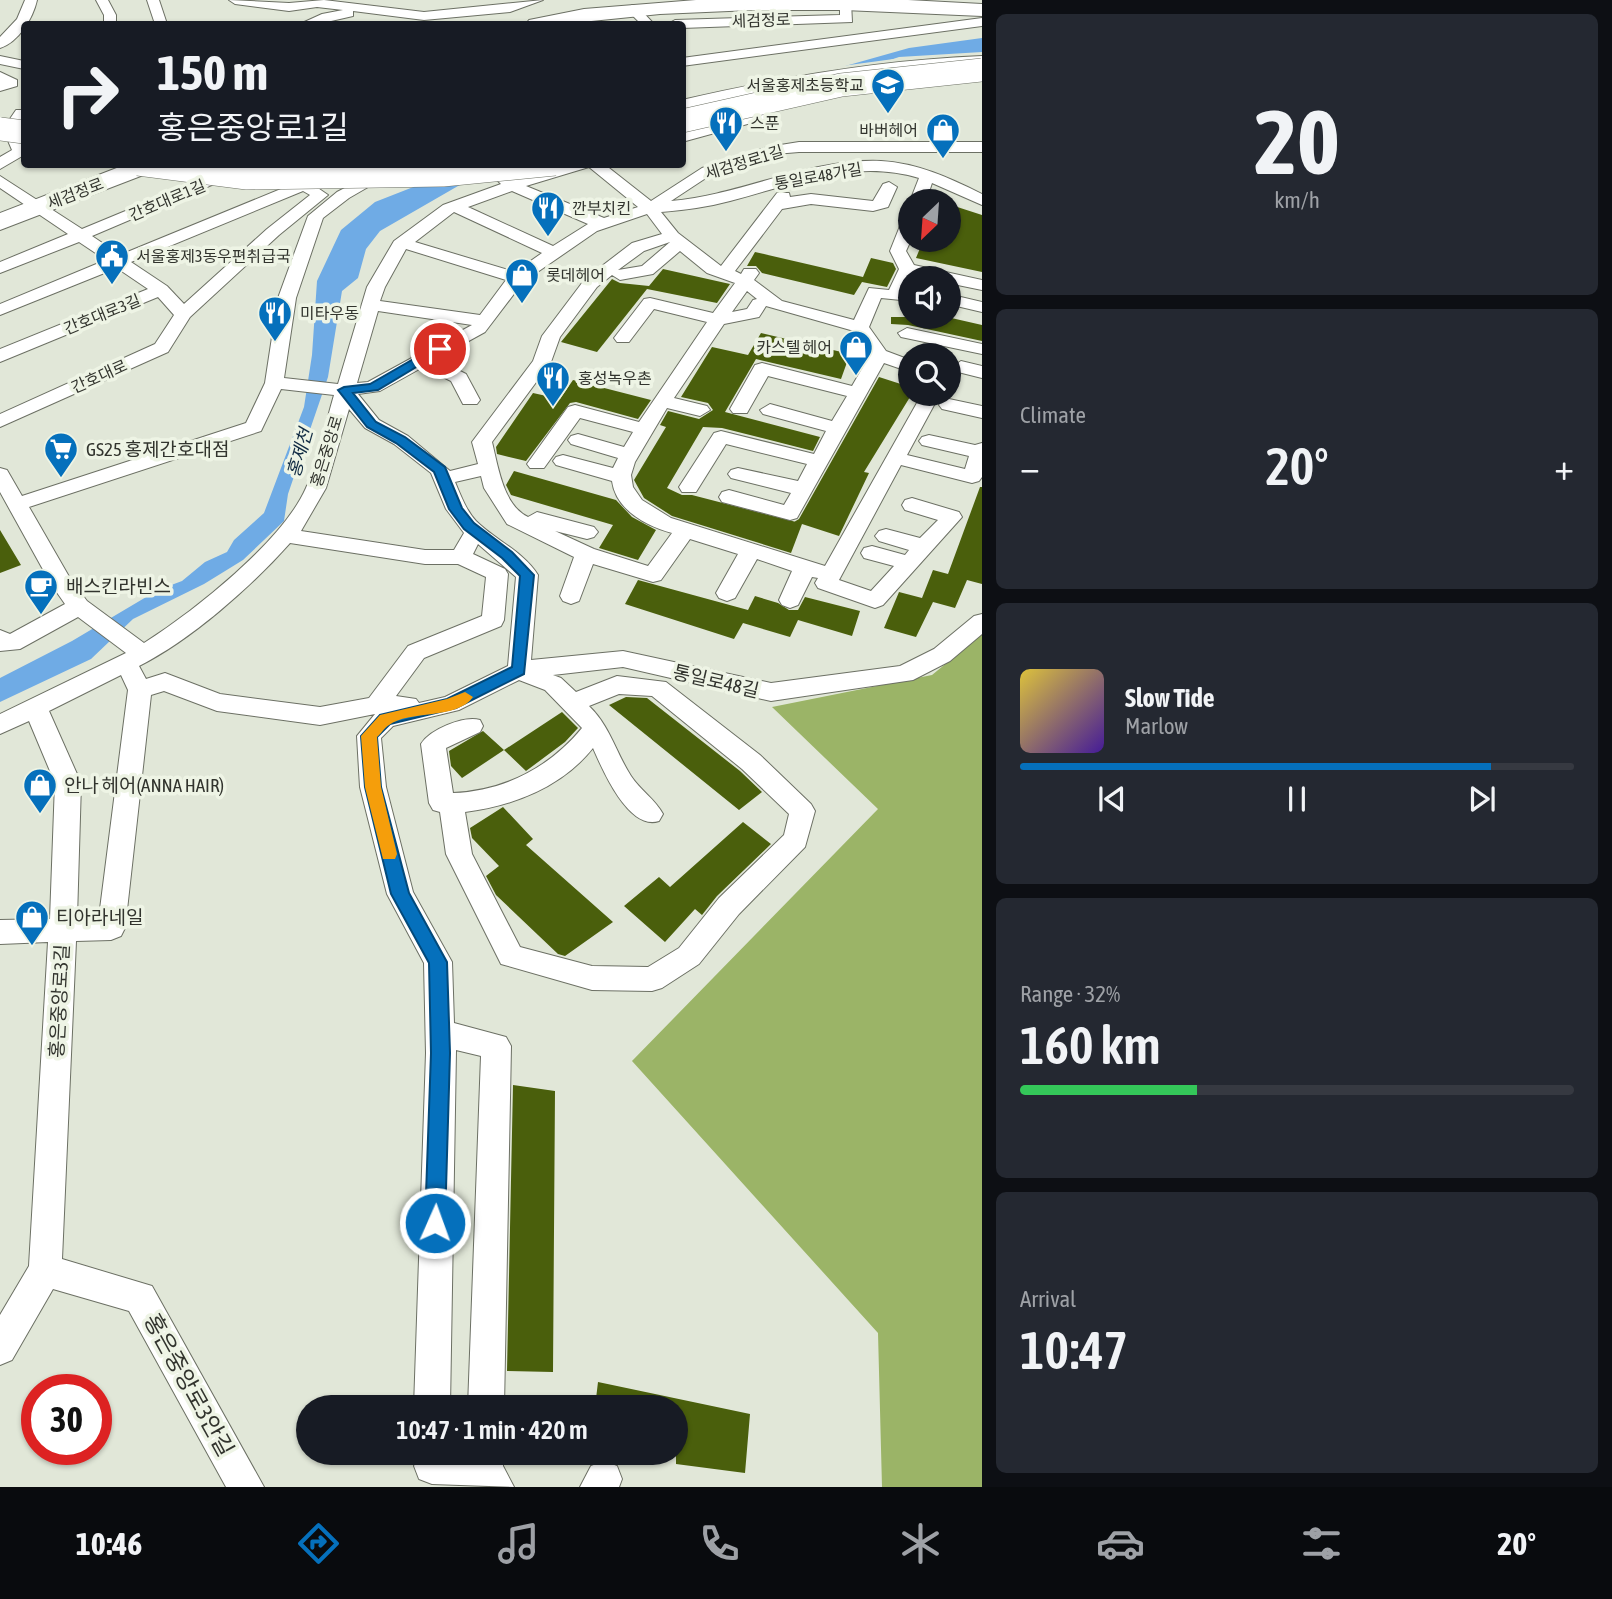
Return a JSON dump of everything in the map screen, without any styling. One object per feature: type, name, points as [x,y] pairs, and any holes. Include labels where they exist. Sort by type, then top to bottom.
[{"type":"main road","name":"세검정로","points":[[556,21],[632,9],[674,14],[814,1],[846,11],[891,2],[982,10]]},
{"type":"main road","points":[[686,106],[841,74],[928,64],[982,63]]},
{"type":"main road","points":[[686,120],[841,85],[982,71]]},
{"type":"main road","points":[[686,136],[819,94]]},
{"type":"main road","points":[[0,129],[19,119]]},
{"type":"main road","points":[[0,140],[21,143]]},
{"type":"main road","name":"세검정로","points":[[0,222],[140,168]]},
{"type":"main road","points":[[169,168],[247,178],[443,175],[513,168]]},
{"type":"street","points":[[22,21],[31,0]]},
{"type":"street","points":[[153,0],[161,21]]},
{"type":"street","points":[[234,0],[289,6],[317,4],[424,16],[510,8],[537,0]]},
{"type":"street","points":[[335,0],[352,7]]},
{"type":"street","points":[[96,21],[102,1]]},
{"type":"street","points":[[102,1],[110,15],[110,21]]},
{"type":"street","points":[[510,8],[532,21]]},
{"type":"street","points":[[632,9],[645,21]]},
{"type":"street","points":[[459,21],[491,10]]},
{"type":"street","name":"세검정로","points":[[674,14],[723,22],[846,11],[863,20],[875,35]]},
{"type":"street","points":[[317,21],[343,13],[378,21]]},
{"type":"street","points":[[760,19],[789,47]]},
{"type":"street","points":[[0,44],[21,22]]},
{"type":"street","points":[[723,22],[757,51]]},
{"type":"street","points":[[686,60],[712,48],[757,51],[982,22]]},
{"type":"street","points":[[686,25],[712,48]]},
{"type":"street","points":[[0,60],[21,64]]},
{"type":"street","points":[[686,127],[825,84],[877,74],[982,63]]},
{"type":"street","points":[[819,94],[879,82],[982,71]]},
{"type":"street","points":[[0,76],[12,83],[0,87]]},
{"type":"street","points":[[0,111],[19,119],[10,129],[20,151],[0,164]]},
{"type":"street","name":"세검정로1길","points":[[274,383],[344,390],[373,387],[479,328],[517,278],[553,252],[591,229],[650,208],[707,171],[773,150],[799,147],[982,147]]},
{"type":"street","name":"통일로48가길","points":[[650,208],[682,206],[725,198],[766,184],[844,169],[881,166],[927,176],[982,200]]},
{"type":"street","name":"간호대로1길","points":[[0,268],[244,168]]},
{"type":"street","points":[[183,314],[273,232],[320,195],[277,168]]},
{"type":"street","points":[[18,503],[254,427],[274,383],[287,298],[317,216],[343,195],[392,168]]},
{"type":"street","points":[[492,168],[506,181],[603,224]]},
{"type":"street","name":"홍은중앙로","points":[[0,725],[36,709],[172,636],[216,603],[262,562],[285,536],[316,488],[370,305],[387,265],[402,243],[454,206],[506,181],[541,168]]},
{"type":"street","name":"홍은중앙로","points":[[506,181],[566,168]]},
{"type":"street","points":[[599,168],[650,208],[676,239],[713,269],[725,274],[747,277],[767,304],[860,327],[879,355],[898,362]]},
{"type":"street","points":[[922,189],[927,176]]},
{"type":"street","name":"세검정로","points":[[0,181],[81,236]]},
{"type":"street","points":[[0,310],[302,186]]},
{"type":"street","points":[[725,274],[779,198],[804,186]]},
{"type":"street","points":[[773,206],[811,199],[845,198],[875,206],[882,204],[889,187]]},
{"type":"street","points":[[454,206],[553,252]]},
{"type":"street","points":[[81,236],[162,290]]},
{"type":"street","points":[[620,275],[647,270],[676,239]]},
{"type":"street","points":[[676,239],[638,247],[591,283],[551,336],[542,362],[482,442],[494,488],[509,511],[587,543],[653,575],[685,530]]},
{"type":"street","points":[[402,243],[517,278]]},
{"type":"street","points":[[747,277],[630,454],[620,472],[623,491],[645,515],[664,525],[831,575]]},
{"type":"street","points":[[961,281],[982,285]]},
{"type":"street","points":[[655,322],[713,327],[752,313],[789,285]]},
{"type":"street","points":[[860,327],[875,292],[895,296],[898,289]]},
{"type":"street","name":"간호대로3길","points":[[0,356],[162,290],[183,314]]},
{"type":"street","points":[[961,302],[982,307]]},
{"type":"street","points":[[623,338],[650,303],[713,327]]},
{"type":"street","points":[[370,305],[483,321]]},
{"type":"street","name":"간호대로","points":[[0,421],[162,348],[183,314]]},
{"type":"street","points":[[907,333],[929,343]]},
{"type":"street","points":[[961,354],[982,349]]},
{"type":"street","points":[[729,497],[790,513],[879,355]]},
{"type":"street","points":[[421,359],[459,377],[470,400]]},
{"type":"street","points":[[961,359],[982,372]]},
{"type":"street","points":[[740,409],[762,369],[858,393]]},
{"type":"street","points":[[344,390],[372,424],[440,470],[456,509],[478,533],[527,575],[519,670]]},
{"type":"street","points":[[663,401],[700,410]]},
{"type":"street","points":[[912,505],[952,517],[875,600],[826,583],[895,457],[935,406]]},
{"type":"street","points":[[961,406],[982,412]]},
{"type":"street","points":[[771,410],[838,428]]},
{"type":"street","points":[[537,464],[575,411],[645,429]]},
{"type":"street","points":[[689,487],[721,437],[819,461]]},
{"type":"street","points":[[578,440],[630,454]]},
{"type":"street","points":[[895,457],[972,477],[981,451],[929,441]]},
{"type":"street","points":[[563,461],[621,477]]},
{"type":"street","points":[[444,480],[488,467]]},
{"type":"street","points":[[0,474],[62,584],[80,606],[135,655],[140,690],[165,682],[218,702],[320,716],[377,705],[451,704]]},
{"type":"street","points":[[738,474],[804,489]]},
{"type":"street","points":[[461,557],[469,540],[478,533]]},
{"type":"street","points":[[285,536],[425,557],[461,557],[497,575],[493,620],[415,652],[377,705]]},
{"type":"street","points":[[571,596],[587,543]]},
{"type":"street","points":[[909,564],[879,544],[925,547]]},
{"type":"street","points":[[727,593],[751,550]]},
{"type":"street","points":[[790,600],[805,567]]},
{"type":"street","points":[[0,638],[5,644],[12,643],[80,606]]},
{"type":"street","name":"통일로48길","points":[[519,670],[623,659],[771,692],[905,674],[942,655],[982,622]]},
{"type":"street","points":[[432,1395],[440,1032],[438,962],[400,894],[373,787],[369,736],[385,719],[451,704],[519,670],[553,684],[595,728],[622,783],[650,814]]},
{"type":"street","points":[[451,803],[459,853],[511,956],[592,978],[652,979],[689,956],[729,906],[796,840],[802,811],[751,762],[658,688],[617,685],[572,703]]},
{"type":"street","name":"홍은중앙로3길","points":[[0,1348],[45,1270],[63,929],[111,929],[140,690]]},
{"type":"street","points":[[0,932],[63,929],[68,783],[36,709]]},
{"type":"street","points":[[471,726],[433,744],[442,803],[467,803],[531,784],[573,755],[595,728]]},
{"type":"street","points":[[440,1032],[496,1046],[486,1395]]},
{"type":"street","name":"홍은중앙로3안길","points":[[45,1270],[140,1298],[246,1487]]},
{"type":"street","points":[[432,1469],[483,1469]]},
{"type":"green space","points":[[982,634],[982,1487],[882,1487],[878,1333],[632,1061],[878,809],[772,707],[932,675]]},
{"type":"water","points":[[982,38],[982,52],[899,57],[799,91],[735,97],[909,48]]},
{"type":"water","name":"홍제천","points":[[484,171],[380,231],[366,249],[358,278],[342,291],[328,377],[288,494],[284,521],[243,560],[204,584],[133,619],[91,659],[0,702],[0,678],[72,641],[158,590],[182,581],[205,562],[227,552],[234,540],[264,513],[304,407],[312,355],[317,281],[341,230],[375,202],[421,184]]},
{"type":"pier","points":[[982,53],[900,60],[800,95],[734,93],[827,68],[901,58]]},
{"type":"building","points":[[961,208],[982,215],[982,272],[916,258],[918,252],[961,252]]},
{"type":"building","points":[[755,252],[863,277],[871,258],[893,263],[896,269],[887,287],[862,282],[854,295],[762,273],[756,266],[747,266]]},
{"type":"building","points":[[663,269],[730,284],[717,303],[647,289],[597,352],[561,342],[612,279],[620,283],[649,286]]},
{"type":"building","points":[[891,317],[898,317],[898,324],[891,324]]},
{"type":"building","points":[[961,320],[982,325],[982,341],[926,329],[961,329]]},
{"type":"building","points":[[761,333],[850,354],[841,379],[756,359],[725,412],[820,437],[813,451],[722,428],[703,427],[667,488],[682,495],[692,495],[795,522],[879,377],[898,383],[898,406],[904,406],[864,472],[869,473],[839,536],[802,524],[791,553],[672,516],[644,498],[634,480],[666,427],[660,425],[668,411],[699,419],[713,410],[708,403],[681,397],[712,347],[748,355]]},
{"type":"building","points":[[573,380],[651,400],[638,419],[576,402],[570,403],[526,461],[497,454],[496,447],[533,393],[560,399]]},
{"type":"building","points":[[514,471],[616,500],[632,517],[656,530],[638,560],[599,548],[613,525],[511,495],[506,485]]},
{"type":"building","points":[[980,487],[982,584],[967,580],[955,608],[933,602],[916,637],[884,628],[899,592],[922,598],[933,570],[948,574]]},
{"type":"building","points":[[0,530],[21,565],[0,573]]},
{"type":"building","points":[[638,580],[748,610],[755,596],[778,603],[789,610],[798,610],[805,597],[860,611],[852,636],[798,620],[790,637],[743,623],[734,639],[625,604]]},
{"type":"building","points":[[626,697],[647,698],[740,771],[762,792],[739,810],[609,705]]},
{"type":"building","points":[[562,712],[578,728],[565,742],[526,771],[504,750]]},
{"type":"building","points":[[483,731],[504,750],[462,778],[451,766],[449,751]]},
{"type":"building","points":[[503,807],[533,839],[526,845],[613,922],[565,956],[558,954],[496,895],[486,876],[499,866],[472,838],[470,828]]},
{"type":"building","points":[[743,822],[771,844],[717,896],[702,915],[695,909],[665,942],[624,906],[659,877],[670,887]]},
{"type":"building","points":[[513,1085],[555,1091],[553,1372],[507,1371]]},
{"type":"building","points":[[598,1382],[660,1395],[596,1395]]},
{"type":"building","points":[[688,1401],[750,1414],[745,1473],[684,1465],[688,1465]]},
{"type":"slow traffic","points":[[389,854],[373,787],[369,736],[385,719],[451,704],[465,697]]},
{"type":"place","name":"서울홍제초등학교","points":[[888,115]]},
{"type":"place","name":"스푼","points":[[726,153]]},
{"type":"place","name":"바버헤어","points":[[943,160]]},
{"type":"place","name":"깐부치킨","points":[[548,238]]},
{"type":"place","name":"서울홍제3동우편취급국","points":[[112,286]]},
{"type":"place","name":"롯데헤어","points":[[522,305]]},
{"type":"place","name":"미타우동","points":[[275,343]]},
{"type":"place","name":"카스텔 헤어","points":[[856,377]]},
{"type":"place","name":"홍성녹우촌","points":[[553,408]]},
{"type":"place","name":"GS25 홍제간호대점","points":[[61,479]]},
{"type":"place","name":"배스킨라빈스","points":[[41,616]]},
{"type":"place","name":"안나 헤어(ANNA HAIR)","points":[[40,815]]},
{"type":"place","name":"티아라네일","points":[[32,947]]},
{"type":"route","points":[[435,1223],[441,1053],[438,962],[400,894],[373,787],[369,736],[385,719],[451,704],[519,670],[527,575],[507,555],[469,526],[456,509],[440,470],[401,440],[372,424],[344,390],[373,387],[440,349]]}]
